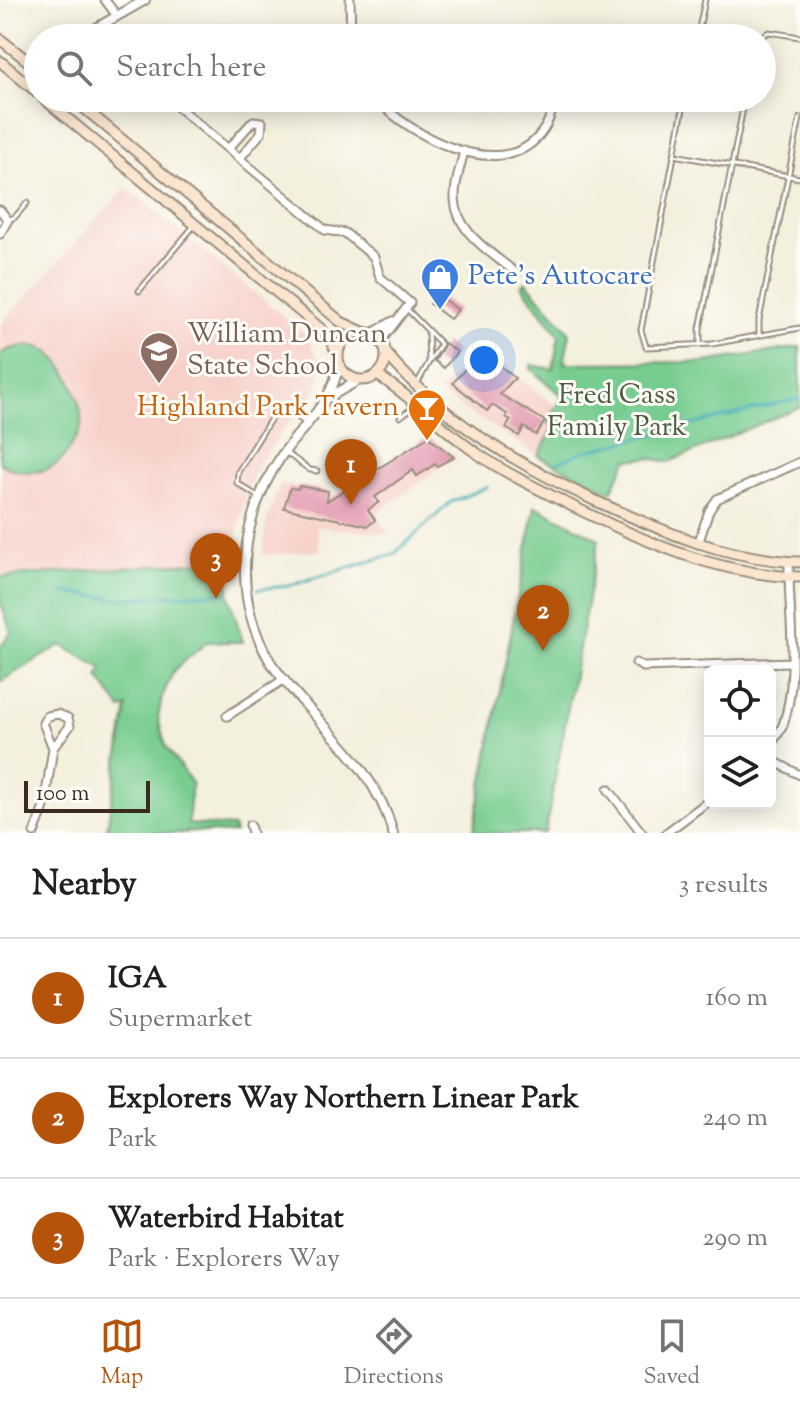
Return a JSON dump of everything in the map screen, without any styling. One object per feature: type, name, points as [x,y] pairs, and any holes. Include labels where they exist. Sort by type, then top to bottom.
[{"type":"main road","points":[[0,39],[24,57]]},
{"type":"main road","points":[[0,61],[24,81]]},
{"type":"main road","points":[[60,112],[321,329],[331,340],[344,372],[359,380],[377,375],[384,365],[386,353]]},
{"type":"main road","points":[[89,112],[341,322],[381,341],[386,353],[416,387],[462,426],[527,467],[655,528],[741,556],[795,562]]},
{"type":"main road","points":[[117,135],[105,133],[103,138],[135,175]]},
{"type":"main road","points":[[338,360],[339,347],[344,341],[355,333],[367,333]]},
{"type":"main road","points":[[377,375],[449,434],[526,484],[660,547],[709,563],[794,577]]},
{"type":"street","points":[[105,0],[117,16]]},
{"type":"street","points":[[103,24],[145,0]]},
{"type":"street","points":[[350,0],[351,24]]},
{"type":"street","points":[[184,112],[325,230],[345,233],[374,257],[380,277],[410,303],[381,341]]},
{"type":"street","points":[[391,112],[407,127],[464,151],[495,156],[523,149],[533,142],[547,124],[550,112]]},
{"type":"street","points":[[229,148],[253,121],[262,122],[261,133],[240,158]]},
{"type":"street","points":[[464,151],[455,194],[457,216],[468,232],[516,273]]},
{"type":"street","points":[[0,210],[8,220],[0,234]]},
{"type":"street","points":[[367,333],[398,318]]},
{"type":"street","points":[[329,398],[336,382],[338,360]]},
{"type":"street","points":[[359,380],[329,398],[306,424],[285,452],[260,497],[244,553],[246,602],[260,643],[283,680],[368,777],[381,799],[393,833]]},
{"type":"street","points":[[698,544],[709,511],[717,499],[800,462]]},
{"type":"street","points":[[775,737],[782,726],[789,698],[795,562]]},
{"type":"street","points":[[636,663],[643,667],[791,662]]},
{"type":"street","points":[[227,716],[283,680]]},
{"type":"street","points":[[34,833],[44,807],[53,748],[70,726],[68,718],[58,714],[47,716],[43,723],[53,748]]},
{"type":"street","points":[[776,762],[800,775]]},
{"type":"street","points":[[608,789],[642,833]]},
{"type":"street","points":[[666,833],[704,804]]},
{"type":"lane","points":[[700,24],[705,0]]},
{"type":"lane","points":[[776,33],[800,37]]},
{"type":"lane","points":[[682,112],[641,330],[646,347],[700,345],[800,328]]},
{"type":"lane","points":[[700,345],[700,329],[742,112]]},
{"type":"lane","points":[[759,334],[759,320],[800,118]]},
{"type":"lane","points":[[674,155],[800,178]]},
{"type":"lane","points":[[8,220],[15,217],[27,203]]},
{"type":"lane","points":[[139,291],[196,225]]},
{"type":"lane","points":[[406,308],[441,344],[416,387]]},
{"type":"lane","points":[[428,331],[429,362]]},
{"type":"lane","points":[[400,417],[416,405]]},
{"type":"lane","points":[[260,497],[237,483],[238,472],[275,412],[291,411],[306,424]]},
{"type":"lane","points":[[285,452],[310,470],[317,471]]},
{"type":"shaded area","name":"William Duncan State School","points":[[126,187],[306,335],[320,361],[320,378],[315,393],[285,427],[259,464],[246,495],[231,560],[0,577],[0,325]]},
{"type":"shaded area","points":[[477,346],[557,407],[547,422],[554,426],[538,456],[439,393]]},
{"type":"shaded area","points":[[428,436],[455,457],[376,514],[389,534],[317,527],[320,551],[263,555],[266,521],[280,484],[338,495]]},
{"type":"green space","name":"Fred Cass Family Park","points":[[526,282],[570,333],[564,363],[705,362],[800,347],[800,407],[669,462],[648,458],[627,460],[611,492],[538,456],[554,427],[547,422],[563,397],[531,369],[531,365],[553,369],[559,335],[522,286]]},
{"type":"green space","points":[[28,345],[43,349],[61,364],[77,395],[81,417],[80,431],[59,462],[42,471],[32,472],[0,464],[0,354]]},
{"type":"green space","points":[[535,506],[599,539],[545,833],[473,833]]},
{"type":"green space","points":[[228,560],[229,596],[243,642],[207,642],[174,670],[162,697],[158,718],[166,747],[192,783],[188,824],[233,827],[235,833],[106,833],[127,707],[121,709],[98,677],[103,669],[61,645],[0,682],[0,647],[11,633],[0,600],[0,577]]},
{"type":"building","points":[[438,295],[458,310],[450,319],[430,304]]},
{"type":"building","points":[[445,343],[457,352],[444,368],[435,361]]},
{"type":"building","points":[[481,350],[515,378],[500,394],[545,421],[536,435],[524,427],[519,436],[506,428],[511,420],[506,417],[507,414],[492,405],[487,411],[453,383]]},
{"type":"building","points":[[428,437],[454,457],[437,466],[435,464],[417,476],[413,470],[375,497],[379,502],[368,510],[375,520],[368,526],[284,508],[290,488],[298,489],[299,486],[328,491],[327,501]]},
{"type":"waterway","points":[[557,463],[582,452],[800,398]]},
{"type":"waterway","points":[[258,589],[288,586],[394,554],[451,502],[487,487]]},
{"type":"waterway","points":[[61,592],[119,599],[225,592]]},
{"type":"place","name":"Pete's Autocare","points":[[440,311]]},
{"type":"place","name":"William Duncan State School","points":[[159,385]]},
{"type":"place","name":"Highland Park Tavern","points":[[427,442]]},
{"type":"place","name":"IGA","points":[[351,505]]},
{"type":"place","name":"Waterbird Habitat","points":[[216,599]]},
{"type":"place","name":"Explorers Way Northern Linear Park","points":[[543,651]]}]
